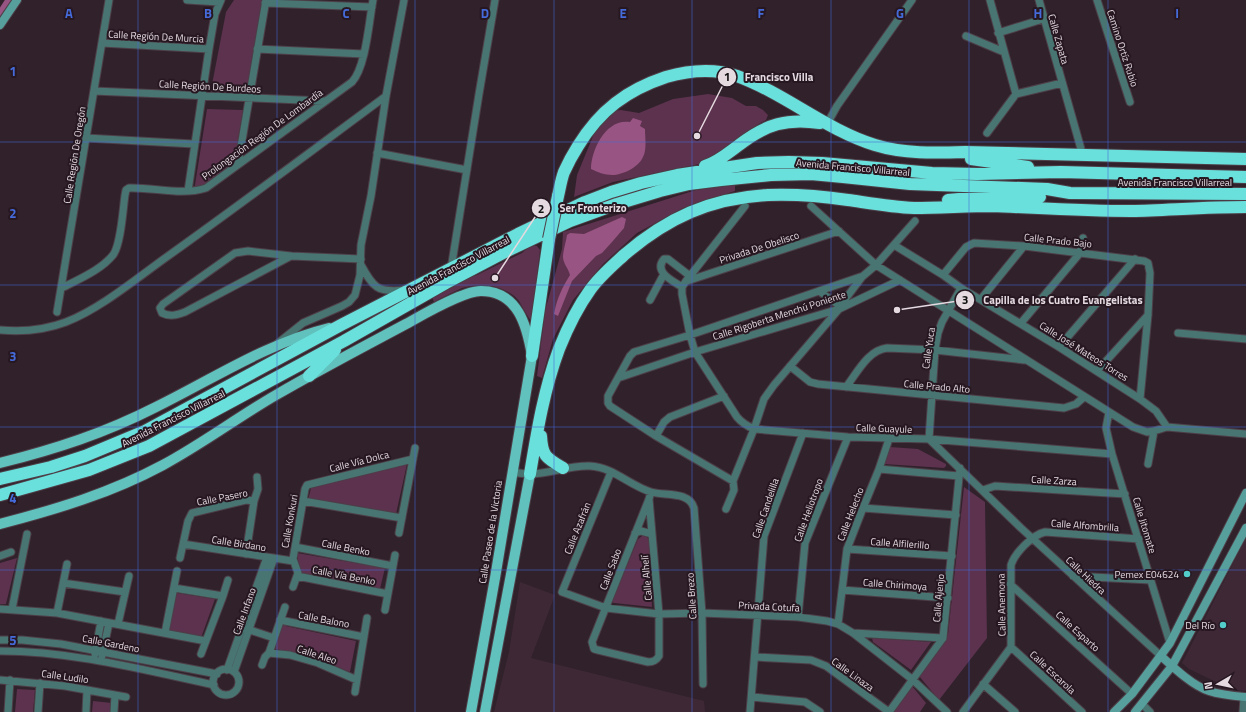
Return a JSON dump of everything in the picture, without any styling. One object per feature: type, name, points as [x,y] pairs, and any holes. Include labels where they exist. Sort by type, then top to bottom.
[{"type":"highway","points":[[532,356],[549,239],[564,172],[585,134],[596,120],[612,104],[632,91],[650,82],[701,70],[723,72],[764,89],[853,137],[885,148],[938,153],[1061,172]]},
{"type":"highway","points":[[677,175],[711,164],[758,131],[773,125],[794,121],[827,124]]},
{"type":"highway","points":[[938,153],[965,152],[1245,159]]},
{"type":"highway","name":"Avenida Francisco Villarreal","points":[[0,479],[51,467],[86,456],[145,431],[341,325],[505,240],[585,202],[611,192],[677,175],[757,163],[789,162],[822,163],[932,173],[976,174],[1061,172],[1246,176]]},
{"type":"highway","name":"Avenida Francisco Villarreal","points":[[0,495],[89,470],[149,446],[507,251],[570,221],[616,204],[660,191],[689,184],[771,175],[811,174],[843,176],[910,184],[1047,189],[1070,194],[1246,194]]},
{"type":"highway","points":[[890,206],[981,197],[1049,197],[1070,194]]},
{"type":"highway","points":[[530,474],[540,418],[559,349],[590,290],[608,269],[650,234],[668,222],[691,211],[718,203],[768,195],[819,196],[912,208],[991,206],[1090,211],[1246,207]]},
{"type":"highway","points":[[309,376],[344,341]]},
{"type":"highway","points":[[540,418],[541,446],[543,452],[550,461],[563,468]]},
{"type":"main road","points":[[0,25],[17,0]]},
{"type":"main road","points":[[0,524],[73,504],[102,493],[165,464],[309,376],[425,314],[470,292],[490,291],[509,299],[517,309],[525,325],[532,356]]},
{"type":"main road","points":[[0,464],[53,450],[108,430],[273,347],[309,333],[341,325]]},
{"type":"main road","name":"Calle Paseo de la Victoria","points":[[471,712],[532,356]]},
{"type":"main road","points":[[485,712],[530,474]]},
{"type":"main road","points":[[1114,712],[1132,694],[1170,643],[1246,493]]},
{"type":"main road","points":[[1135,712],[1172,666],[1246,528]]},
{"type":"main road","name":"Calle Hiedra","points":[[1161,656],[1172,666],[1208,691],[1245,697]]},
{"type":"street","name":"Calle Región De Oregón","points":[[57,312],[109,0]]},
{"type":"street","points":[[187,0],[220,1],[215,14],[209,49],[188,191]]},
{"type":"street","points":[[273,347],[303,323],[342,306],[349,302],[355,295],[361,262],[361,245],[371,196],[386,96],[404,0]]},
{"type":"street","points":[[451,269],[495,0]]},
{"type":"street","points":[[827,124],[837,106],[912,0]]},
{"type":"street","points":[[990,0],[1016,94]]},
{"type":"street","name":"Calle Zapata","points":[[1039,0],[1043,19],[1062,83],[1088,156]]},
{"type":"street","name":"Camino Ortíz Rubio","points":[[1097,0],[1130,102]]},
{"type":"street","points":[[238,164],[265,1],[372,4]]},
{"type":"street","name":"Prolongación Región De Lombardía","points":[[62,288],[99,268],[114,254],[118,244],[126,190],[132,188],[188,191],[206,188],[324,101],[348,86],[359,73],[364,54],[372,4]]},
{"type":"street","points":[[998,33],[1043,19]]},
{"type":"street","points":[[966,36],[1004,52]]},
{"type":"street","name":"Calle Región De Murcia","points":[[102,43],[209,49]]},
{"type":"street","points":[[257,49],[364,54]]},
{"type":"street","points":[[987,133],[1016,94],[1062,83]]},
{"type":"street","name":"Calle Región De Burdeos","points":[[94,91],[324,101]]},
{"type":"street","points":[[0,330],[35,330],[46,328],[65,322],[95,306],[200,234],[386,96]]},
{"type":"street","points":[[86,138],[194,144]]},
{"type":"street","points":[[377,154],[467,170]]},
{"type":"street","name":"Privada De Obelisco","points":[[686,281],[745,206]]},
{"type":"street","points":[[811,206],[876,265],[1084,397],[1141,430],[1154,432],[1167,427],[1246,434]]},
{"type":"street","name":"Calle Rigoberta Menchú Poniente","points":[[733,481],[656,436],[610,406],[608,403],[608,396],[630,356],[634,352],[690,335],[863,276],[876,265],[914,221]]},
{"type":"street","name":"Privada De Obelisco","points":[[686,281],[839,232]]},
{"type":"street","points":[[1021,323],[1080,253],[1083,238]]},
{"type":"street","name":"Calle Prado Bajo","points":[[943,275],[966,247],[974,243],[1024,246],[1135,259],[1148,263],[1150,272],[1148,315]]},
{"type":"street","name":"Calle José Mateos Torres","points":[[894,245],[943,275],[961,288],[1060,346],[1140,399],[1156,411],[1167,427]]},
{"type":"street","points":[[981,299],[1024,246]]},
{"type":"street","points":[[291,256],[185,312],[171,316],[162,313],[160,308],[163,304],[235,253],[248,251],[361,262]]},
{"type":"street","points":[[666,259],[686,281],[664,274],[660,265],[666,259]]},
{"type":"street","points":[[1060,346],[1135,259]]},
{"type":"street","points":[[361,262],[370,280],[380,289],[393,291],[411,289]]},
{"type":"street","points":[[650,300],[664,274]]},
{"type":"street","points":[[726,509],[734,490],[733,481],[754,429],[764,399],[863,276]]},
{"type":"street","name":"Calle Rigoberta Menchú Poniente","points":[[618,378],[695,352],[839,307],[900,280]]},
{"type":"street","points":[[686,281],[682,294],[695,352],[741,422],[754,429]]},
{"type":"street","name":"Calle Yuca","points":[[929,439],[935,350],[940,328],[961,288]]},
{"type":"street","points":[[819,292],[839,307]]},
{"type":"street","points":[[1097,371],[1148,315]]},
{"type":"street","points":[[1140,399],[1148,315]]},
{"type":"street","points":[[1178,333],[1246,339]]},
{"type":"street","points":[[846,387],[870,356],[880,349],[935,350],[1026,360]]},
{"type":"street","name":"Calle Prado Alto","points":[[790,366],[810,382],[846,387],[1064,408],[1076,404],[1084,397]]},
{"type":"street","points":[[656,436],[664,422],[670,417],[724,396]]},
{"type":"street","name":"Calle Jitomate","points":[[1109,412],[1106,428],[1112,454],[1170,643]]},
{"type":"street","name":"Calle Guayule","points":[[754,429],[889,439],[929,439],[1112,454]]},
{"type":"street","points":[[1148,464],[1154,432]]},
{"type":"street","name":"Calle Candelilla","points":[[750,712],[764,536],[803,433]]},
{"type":"street","name":"Calle Heliotropo","points":[[798,617],[805,543],[848,436]]},
{"type":"street","name":"Calle Helecho","points":[[838,624],[847,549],[879,469],[889,439]]},
{"type":"street","name":"Calle Hiedra","points":[[929,439],[960,472],[983,490],[1032,538],[1161,656]]},
{"type":"street","points":[[399,532],[415,448]]},
{"type":"street","name":"Calle Vía Dolca","points":[[310,483],[413,459]]},
{"type":"street","points":[[512,472],[530,474],[563,468],[592,466],[601,467],[650,496]]},
{"type":"street","points":[[879,469],[960,472]]},
{"type":"street","name":"Calle Azafrán","points":[[562,592],[611,472]]},
{"type":"street","name":"Calle Ajenjo","points":[[889,712],[943,638],[960,472]]},
{"type":"street","points":[[246,554],[254,501],[258,489],[257,477]]},
{"type":"street","name":"Calle Konkuri","points":[[297,576],[298,570],[293,561],[305,489],[310,483]]},
{"type":"street","name":"Calle Zarza","points":[[983,490],[995,486],[1125,494]]},
{"type":"street","name":"Calle Brezo","points":[[650,496],[685,497],[693,502],[702,613],[703,684]]},
{"type":"street","name":"Calle Sabo","points":[[650,496],[592,642],[594,649],[648,662],[653,662],[658,656]]},
{"type":"street","name":"Calle Alhelí","points":[[650,496],[659,614],[658,656]]},
{"type":"street","name":"Calle Pasero","points":[[180,558],[188,521],[192,513],[246,500],[254,501]]},
{"type":"street","points":[[303,501],[402,518]]},
{"type":"street","points":[[863,508],[956,515]]},
{"type":"street","points":[[635,533],[641,531],[652,534]]},
{"type":"street","name":"Calle Alfombrilla","points":[[1032,538],[1045,532],[1139,540]]},
{"type":"street","points":[[12,610],[27,534]]},
{"type":"street","name":"Calle Anemona","points":[[963,712],[1011,646],[1011,565],[1013,559],[1032,538]]},
{"type":"street","name":"Calle Birdano","points":[[183,544],[293,561]]},
{"type":"street","name":"Calle Benko","points":[[295,547],[393,566]]},
{"type":"street","name":"Calle Alfilerillo","points":[[847,549],[952,556]]},
{"type":"street","points":[[0,556],[11,552]]},
{"type":"street","name":"Calle Vía Benko","points":[[385,610],[395,555]]},
{"type":"street","name":"Calle Infano","points":[[231,671],[266,557]]},
{"type":"street","name":"Calle Infano","points":[[245,629],[274,558]]},
{"type":"street","points":[[57,613],[67,564]]},
{"type":"street","points":[[165,633],[177,570]]},
{"type":"street","points":[[118,624],[129,576]]},
{"type":"street","points":[[293,587],[297,576]]},
{"type":"street","name":"Calle Vía Benko","points":[[297,576],[388,594]]},
{"type":"street","points":[[1073,576],[1150,580]]},
{"type":"street","points":[[201,654],[228,580]]},
{"type":"street","points":[[63,583],[125,592]]},
{"type":"street","name":"Calle Esparto","points":[[1010,584],[1132,694]]},
{"type":"street","points":[[174,588],[223,596]]},
{"type":"street","name":"Calle Chirimoya","points":[[842,590],[948,598]]},
{"type":"street","name":"Privada Cotufa","points":[[562,592],[606,608],[659,614],[702,613],[798,617],[828,621],[838,624],[853,633],[913,680],[947,712]]},
{"type":"street","points":[[262,666],[269,653],[285,607]]},
{"type":"street","points":[[0,609],[57,613],[206,641]]},
{"type":"street","points":[[354,692],[367,618]]},
{"type":"street","name":"Calle Balono","points":[[280,620],[364,637]]},
{"type":"street","points":[[97,661],[101,621]]},
{"type":"street","points":[[99,651],[109,623]]},
{"type":"street","points":[[245,629],[274,638]]},
{"type":"street","points":[[853,633],[943,638]]},
{"type":"street","name":"Calle Gardeno","points":[[0,640],[42,642],[99,651],[217,674]]},
{"type":"street","name":"Calle Escarola","points":[[1011,646],[1082,712]]},
{"type":"street","name":"Calle Gardeno","points":[[0,651],[57,655],[97,661],[214,685]]},
{"type":"street","name":"Calle Aleo","points":[[269,653],[290,655],[318,663],[357,680]]},
{"type":"street","name":"Calle Linaza","points":[[755,657],[811,660],[818,662],[826,666],[889,712]]},
{"type":"street","points":[[221,671],[231,671],[238,677],[239,683],[237,689],[232,694],[226,695],[220,693],[214,685],[214,680],[217,674],[221,671]]},
{"type":"street","name":"Calle Ludilo","points":[[0,680],[40,683],[126,697]]},
{"type":"street","points":[[8,712],[10,680]]},
{"type":"street","points":[[38,712],[40,683]]},
{"type":"street","points":[[983,684],[1015,712]]},
{"type":"street","points":[[86,712],[87,690]]},
{"type":"street","points":[[114,712],[115,695]]},
{"type":"street","points":[[752,697],[805,702],[820,712]]},
{"type":"street","points":[[1243,712],[1245,697]]},
{"type":"street","points":[[1142,704],[1150,712]]},
{"type":"shaded area","points":[[234,0],[262,0],[245,100],[209,100],[226,12]]},
{"type":"shaded area","points":[[708,94],[732,98],[746,106],[756,106],[768,115],[766,120],[757,125],[709,162],[613,182],[574,197],[577,175],[596,129],[613,111],[621,110],[639,113],[673,99]]},
{"type":"shaded area","points":[[207,109],[243,110],[233,169],[194,191]]},
{"type":"shaded area","points":[[633,118],[642,121],[640,126],[645,129],[645,151],[641,161],[630,170],[616,175],[604,174],[591,169],[597,145],[607,130],[621,122],[630,122]]},
{"type":"shaded area","points":[[735,184],[735,191],[683,208],[637,233],[603,264],[573,300],[553,339],[542,378],[537,376],[545,311],[562,249],[563,232],[696,190]]},
{"type":"shaded area","points":[[622,217],[626,219],[624,228],[602,253],[596,256],[572,281],[558,316],[554,314],[560,293],[570,275],[563,257],[567,235],[570,233],[584,234]]},
{"type":"shaded area","points":[[531,245],[537,246],[540,250],[532,322],[519,301],[514,296],[507,291],[493,286],[469,286],[434,302],[432,297],[464,279],[477,275],[522,253]]},
{"type":"shaded area","points":[[890,447],[918,449],[946,464],[946,466],[944,468],[884,464]]},
{"type":"shaded area","points":[[407,464],[396,514],[308,500],[311,488]]},
{"type":"shaded area","points":[[964,487],[985,502],[987,638],[939,700],[919,676],[948,634]]},
{"type":"shaded area","points":[[642,536],[646,536],[649,539],[652,607],[614,603],[612,602],[638,539]]},
{"type":"shaded area","points":[[1246,538],[1246,691],[1233,690],[1189,669],[1182,663]]},
{"type":"shaded area","points":[[297,553],[385,568],[380,589],[300,573]]},
{"type":"shaded area","points":[[17,558],[6,604],[0,604],[0,563]]},
{"type":"shaded area","points":[[520,582],[555,595],[531,658],[704,701],[705,712],[494,712],[509,652]]},
{"type":"shaded area","points":[[177,593],[215,599],[201,638],[168,630]]},
{"type":"shaded area","points":[[281,625],[356,641],[350,672],[311,656],[275,649]]},
{"type":"shaded area","points":[[872,638],[931,642],[911,670],[873,642]]},
{"type":"shaded area","points":[[912,686],[926,703],[920,712],[893,712]]},
{"type":"shaded area","points":[[17,689],[35,690],[33,712],[15,712]]},
{"type":"shaded area","points":[[93,701],[112,703],[112,712],[92,712]]},
{"type":"waterway","points":[[0,14],[9,0]]},
{"type":"place","name":"Francisco Villa","points":[[697,136]]},
{"type":"place","name":"Ser Fronterizo","points":[[495,278]]},
{"type":"place","name":"Capilla de los Cuatro Evangelistas","points":[[897,310]]},
{"type":"place","name":"Pemex E04624","points":[[1187,574]]},
{"type":"place","name":"Del Río","points":[[1223,625]]}]
